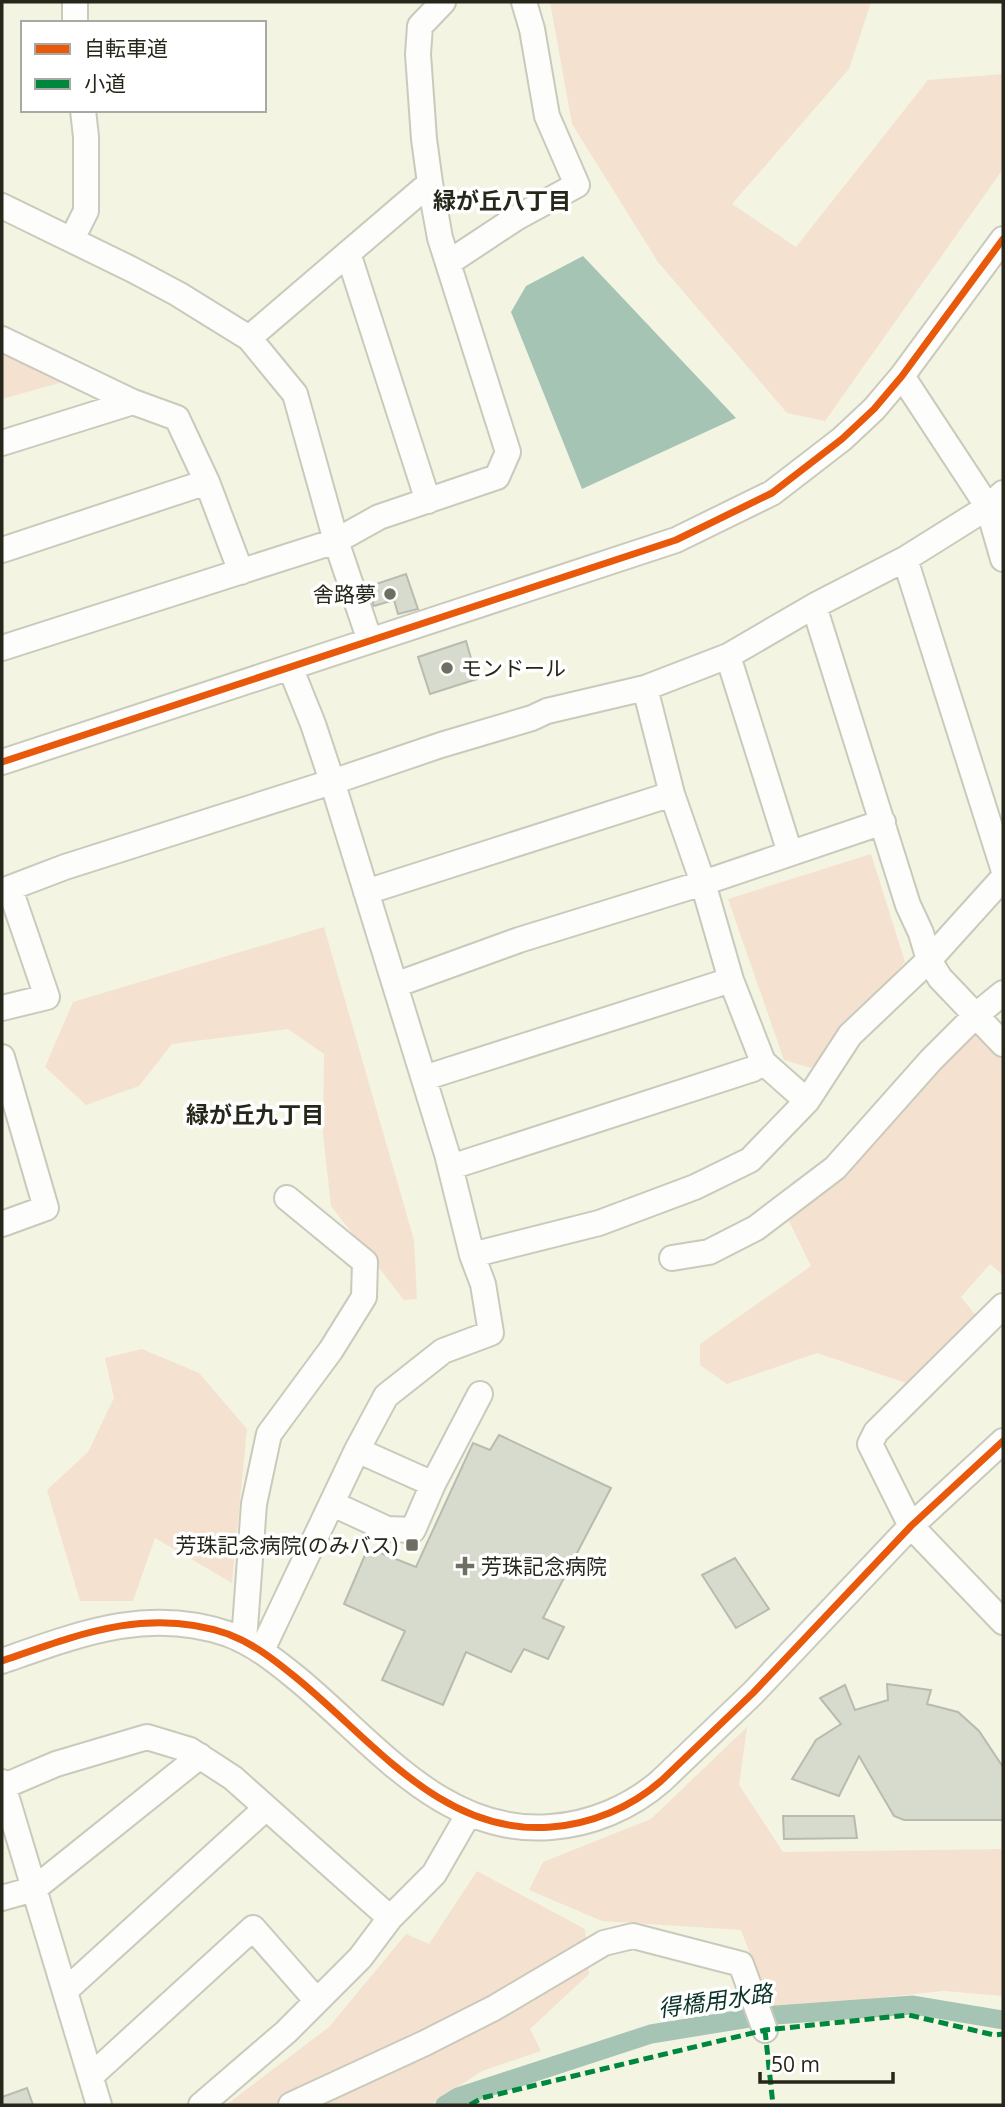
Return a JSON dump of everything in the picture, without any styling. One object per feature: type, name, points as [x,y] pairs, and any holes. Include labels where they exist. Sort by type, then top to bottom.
[{"type":"street","points":[[75,2],[75,21]]},
{"type":"street","points":[[2,648],[336,541],[379,517],[497,477],[508,452],[440,238],[424,139],[418,54],[421,26],[443,2]]},
{"type":"street","points":[[448,263],[516,218],[577,185],[547,116],[532,29],[524,2]]},
{"type":"street","points":[[72,239],[86,211],[83,112]]},
{"type":"street","points":[[249,338],[430,183]]},
{"type":"street","points":[[2,206],[178,294],[249,338],[295,394],[336,541],[370,641]]},
{"type":"street","points":[[2,762],[676,540],[724,519],[772,493],[817,460],[874,409],[902,376],[1003,240]]},
{"type":"street","points":[[348,253],[428,501]]},
{"type":"street","points":[[2,339],[133,402],[177,418],[206,482],[241,572]]},
{"type":"street","points":[[902,376],[996,500],[1003,559]]},
{"type":"street","points":[[2,443],[133,402]]},
{"type":"street","points":[[2,550],[206,482]]},
{"type":"street","points":[[2,1008],[47,997],[6,890],[65,867],[532,718],[547,710],[645,688],[728,656],[814,606],[905,559],[996,500]]},
{"type":"street","points":[[905,559],[1003,868]]},
{"type":"street","points":[[814,606],[908,905],[921,933],[929,960],[940,978],[1003,1044]]},
{"type":"street","points":[[728,656],[790,853]]},
{"type":"street","points":[[253,1646],[334,1504],[386,1396],[443,1351],[491,1333],[483,1284],[472,1255],[451,1167],[313,724],[290,667]]},
{"type":"street","points":[[645,688],[672,794],[704,883],[731,980],[763,1062],[807,1101]]},
{"type":"street","points":[[366,892],[672,794]]},
{"type":"street","points":[[395,985],[519,940],[704,883],[883,822]]},
{"type":"street","points":[[472,1255],[599,1223],[695,1187],[750,1160],[807,1101],[850,1035],[929,960],[1003,878]]},
{"type":"street","points":[[424,1078],[731,980]]},
{"type":"street","points":[[672,1258],[709,1252],[756,1228],[835,1168],[931,1060],[976,1015],[1003,993]]},
{"type":"street","points":[[2,1057],[46,1208],[2,1224]]},
{"type":"street","points":[[451,1167],[753,1069],[763,1062]]},
{"type":"street","points":[[253,1646],[254,1504],[269,1434],[331,1350],[364,1297],[365,1262],[287,1198]]},
{"type":"street","points":[[1003,1306],[876,1432],[870,1444],[911,1527],[1003,1622]]},
{"type":"street","points":[[334,1504],[387,1529],[413,1530],[433,1484],[480,1394]]},
{"type":"street","points":[[2,1661],[100,1629],[134,1623],[174,1622],[225,1633],[253,1646],[310,1689],[414,1782],[439,1800],[468,1815],[506,1825],[533,1829],[587,1822],[646,1794],[753,1693],[911,1527],[1003,1441]]},
{"type":"street","points":[[358,1450],[433,1484]]},
{"type":"street","points":[[99,2105],[2,1785],[80,1756],[147,1737],[190,1750],[233,1778],[390,1918]]},
{"type":"street","points":[[2,1898],[34,1889],[200,1756]]},
{"type":"street","points":[[65,1992],[266,1808]]},
{"type":"street","points":[[201,2105],[286,2032],[360,1958],[390,1918],[434,1874],[468,1815]]},
{"type":"street","points":[[91,2076],[253,1928],[317,2001]]},
{"type":"street","points":[[291,2105],[482,2014],[604,1943],[633,1936],[741,1964],[765,2030]]},
{"type":"shaded area","points":[[550,2],[871,2],[849,69],[732,204],[796,247],[928,80],[1003,74],[1003,169],[825,421],[787,413],[658,262],[572,124]]},
{"type":"shaded area","points":[[583,256],[736,418],[582,489],[511,312],[526,286]]},
{"type":"shaded area","points":[[2,353],[63,382],[2,399]]},
{"type":"shaded area","points":[[871,854],[905,962],[811,1068],[784,1060],[728,899]]},
{"type":"shaded area","points":[[324,927],[414,1240],[417,1299],[404,1300],[331,1206],[323,1134],[324,1054],[288,1029],[172,1044],[139,1086],[86,1105],[45,1067],[73,1002]]},
{"type":"shaded area","points":[[975,1024],[1003,1052],[1003,1275],[990,1264],[961,1297],[978,1318],[906,1383],[817,1353],[727,1384],[700,1365],[700,1344],[811,1266],[789,1221],[835,1177]]},
{"type":"shaded area","points":[[142,1349],[199,1373],[247,1429],[232,1583],[155,1538],[133,1601],[80,1601],[47,1490],[88,1452],[114,1398],[105,1358]]},
{"type":"shaded area","points":[[747,1727],[739,1785],[783,1852],[1003,1849],[1003,1996],[943,1991],[771,2009],[741,1930],[602,1921],[529,1890],[543,1862],[651,1819]]},
{"type":"shaded area","points":[[477,1871],[585,1929],[589,1974],[530,2029],[541,2051],[482,2071],[430,2105],[226,2105],[329,2027],[406,1934],[429,1944]]},
{"type":"building","name":"舎路夢","points":[[406,574],[418,609],[398,614],[394,600],[374,606],[367,587]]},
{"type":"building","name":"モンドール","points":[[466,641],[477,679],[430,694],[418,657]]},
{"type":"building","points":[[499,1435],[611,1488],[543,1618],[564,1627],[548,1659],[524,1649],[511,1672],[466,1652],[443,1705],[382,1680],[405,1631],[344,1604],[368,1548],[416,1567],[473,1443],[490,1450]]},
{"type":"building","points":[[735,1558],[769,1609],[736,1628],[702,1575]]},
{"type":"building","points":[[887,1684],[931,1690],[927,1704],[958,1712],[979,1731],[1003,1767],[1003,1820],[904,1820],[894,1816],[859,1756],[839,1796],[792,1779],[816,1740],[841,1724],[820,1698],[845,1685],[855,1710],[888,1700]]},
{"type":"building","points":[[783,1816],[854,1816],[857,1838],[784,1839]]},
{"type":"building","points":[[27,2088],[33,2105],[2,2105],[2,2097]]},
{"type":"waterway","name":"得橋用水路","points":[[445,2105],[458,2097],[651,2034],[762,2016],[913,2005],[1003,2020]]},
{"type":"marked path","points":[[470,2105],[482,2098],[765,2030],[909,2015],[994,2035],[1003,2034]]},
{"type":"marked path","points":[[765,2030],[773,2105]]},
{"type":"cycle path","points":[[2,762],[676,540],[772,493],[842,439],[874,409],[902,376],[1003,239]]},
{"type":"cycle path","points":[[2,1661],[85,1634],[141,1623],[198,1626],[228,1634],[255,1647],[278,1664],[410,1778],[442,1800],[475,1816],[512,1826],[551,1827],[581,1822],[623,1807],[661,1781],[753,1693],[911,1526],[1003,1441]]},
{"type":"place","name":"舎路夢","points":[[390,594]]},
{"type":"place","name":"モンドール","points":[[447,668]]},
{"type":"place","name":"芳珠記念病院(のみバス)","points":[[412,1545]]},
{"type":"place","name":"芳珠記念病院","points":[[465,1566]]},
{"type":"district","name":"緑が丘八丁目","points":[[502,200]]},
{"type":"district","name":"緑が丘九丁目","points":[[255,1114]]}]
